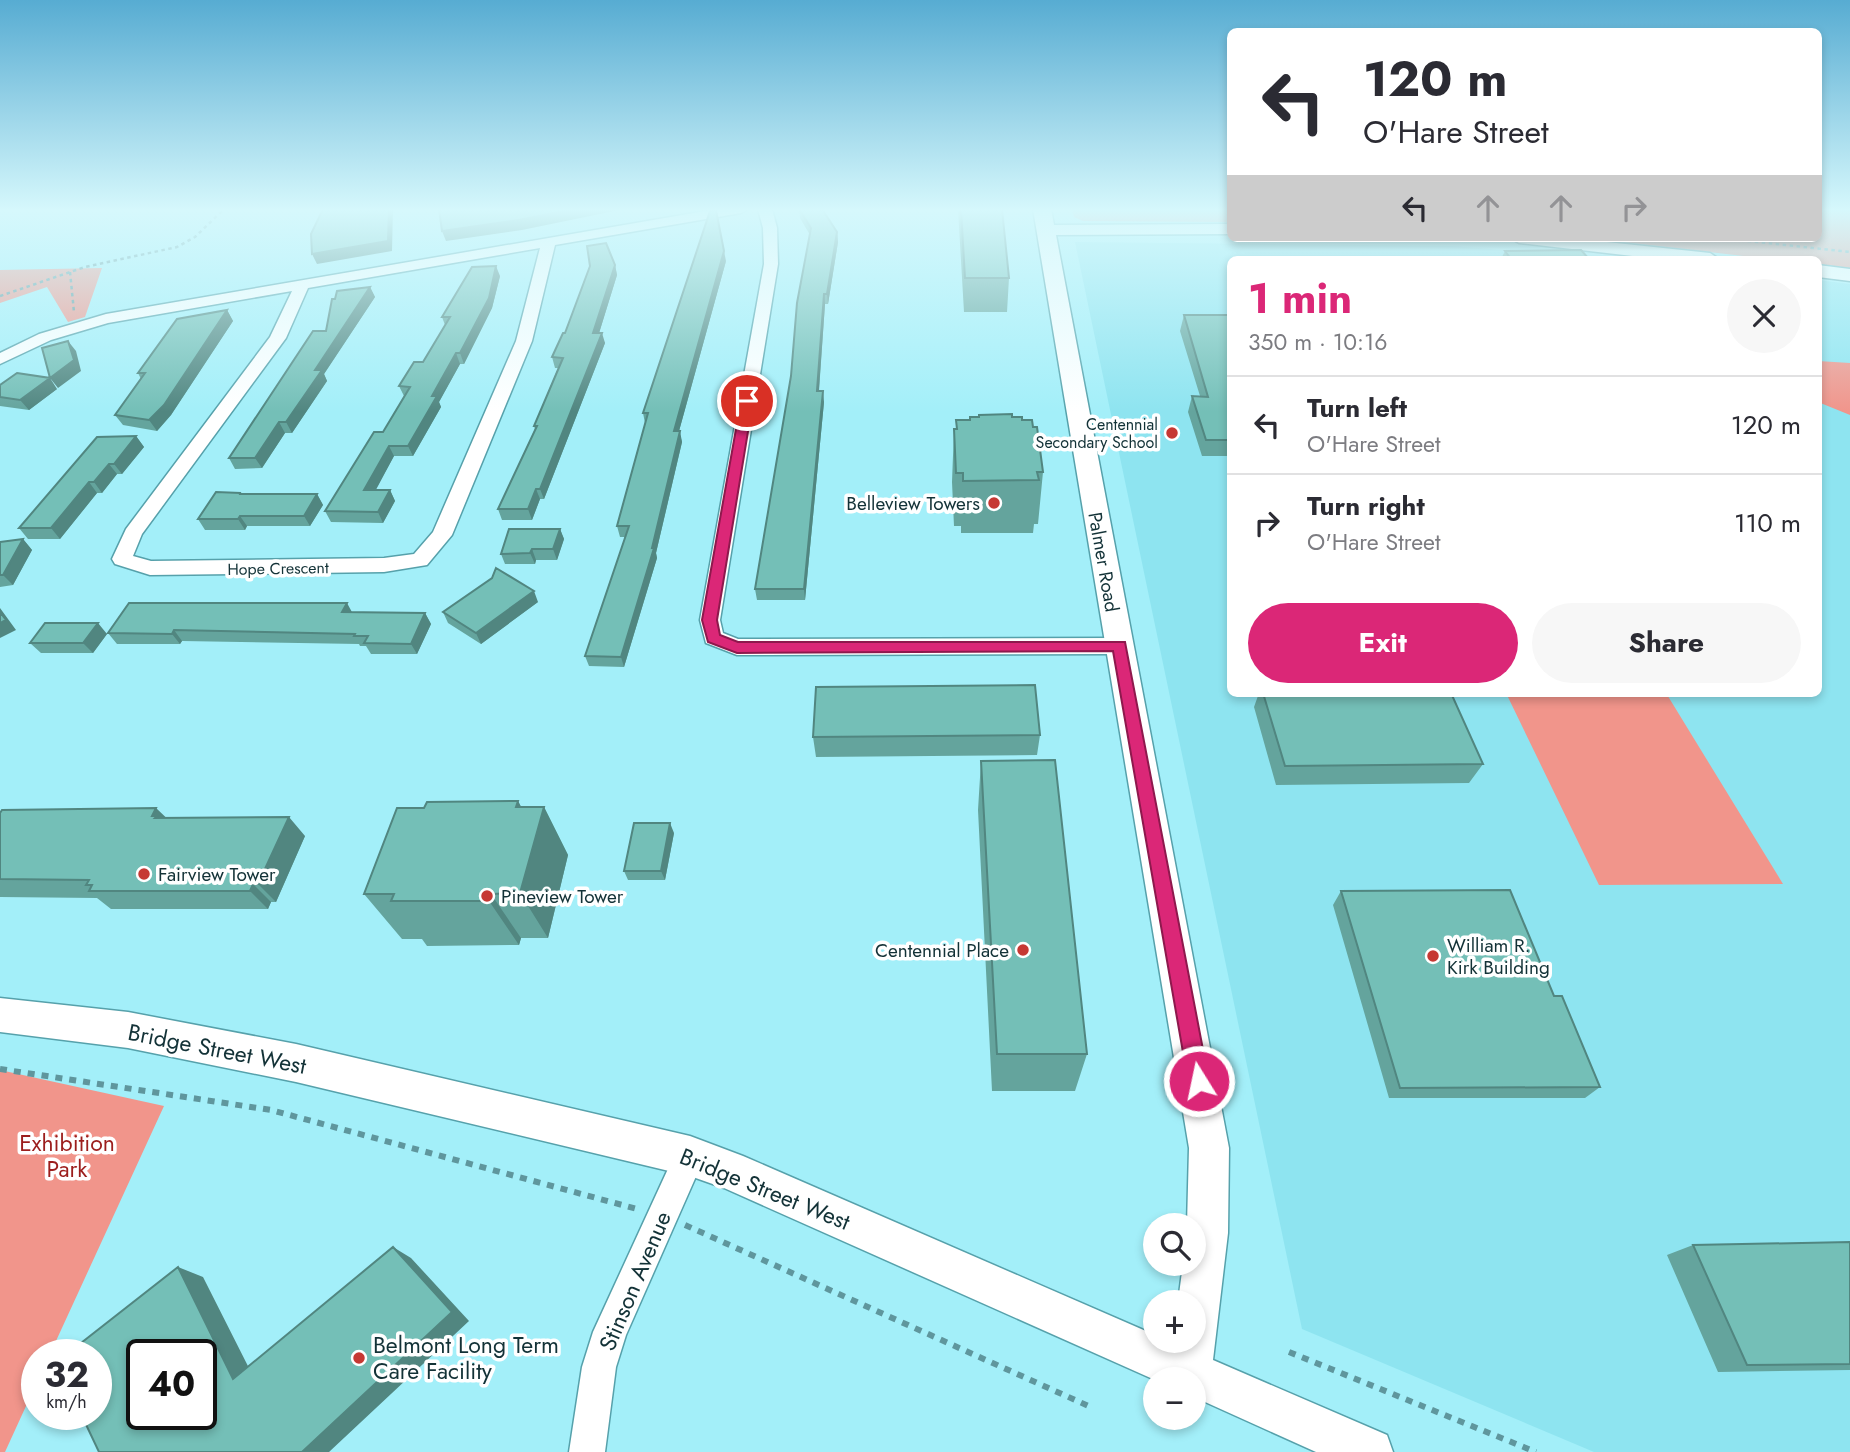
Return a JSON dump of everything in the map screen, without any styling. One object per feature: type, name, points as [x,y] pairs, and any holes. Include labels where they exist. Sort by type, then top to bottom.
[{"type":"street","points":[[0,359],[45,337],[76,326],[351,277]]},
{"type":"street","name":"Hope Crescent","points":[[302,285],[278,338],[133,533],[122,559],[150,568],[201,569],[384,565],[420,560],[442,535],[524,341],[540,277]]},
{"type":"street","points":[[769,277],[710,620],[713,638],[737,647],[1119,646]]},
{"type":"street","name":"Palmer Road","points":[[1054,277],[1209,1147],[1211,1202],[1205,1274],[1189,1367]]},
{"type":"street","name":"Bridge Street West","points":[[0,1015],[128,1030],[283,1061],[690,1156],[729,1170],[1177,1367]]},
{"type":"street","name":"Stinson Avenue","points":[[587,1452],[599,1367],[610,1332],[690,1156]]},
{"type":"street","name":"Bridge Street West","points":[[1206,1380],[1370,1452]]},
{"type":"path","points":[[0,296],[56,277]]},
{"type":"path","points":[[71,277],[76,326]]},
{"type":"path","points":[[0,1069],[271,1110],[664,1216],[1093,1408]]},
{"type":"path","points":[[1289,1352],[1536,1452]]},
{"type":"shaded area","points":[[1082,277],[1227,277],[1227,697],[1822,697],[1822,280],[1850,284],[1850,1452],[1594,1452],[1302,1329]]},
{"type":"green space","points":[[0,277],[99,277],[85,317],[68,322],[47,287],[0,303]]},
{"type":"green space","points":[[1822,361],[1850,363],[1850,415],[1822,404]]},
{"type":"green space","points":[[1508,697],[1668,697],[1783,884],[1599,885]]},
{"type":"green space","name":"Exhibition Park","points":[[0,1070],[164,1106],[57,1339],[21,1339],[21,1417],[5,1452],[0,1452]]},
{"type":"building","points":[[466,277],[494,277],[489,298],[460,353],[456,353],[432,396],[437,396],[408,446],[389,446],[364,490],[390,490],[378,512],[325,511],[374,432],[383,432],[410,387],[399,386],[414,362],[423,362],[450,317],[442,317]]},
{"type":"building","points":[[586,277],[611,277],[593,333],[602,333],[540,489],[536,489],[528,509],[498,509],[537,426],[534,426],[563,358],[552,357],[565,333]]},
{"type":"building","points":[[688,277],[717,277],[674,431],[680,431],[654,548],[621,657],[585,656],[629,526],[617,526],[648,413],[643,413]]},
{"type":"building","points":[[802,277],[830,277],[827,294],[824,294],[817,391],[823,391],[804,589],[755,589],[791,376]]},
{"type":"building","points":[[965,277],[1009,278],[965,278]]},
{"type":"building","points":[[370,287],[315,370],[322,370],[286,422],[279,422],[255,458],[229,458],[313,331],[326,331],[332,299],[335,299],[337,291]]},
{"type":"building","points":[[227,310],[164,405],[149,420],[115,415],[145,373],[138,373],[177,319]]},
{"type":"building","points":[[1184,315],[1227,315],[1227,440],[1206,440],[1192,396],[1208,397]]},
{"type":"building","points":[[68,341],[74,360],[50,378],[42,348]]},
{"type":"building","points":[[17,373],[50,378],[20,400],[0,397],[0,385]]},
{"type":"building","points":[[1012,414],[1012,417],[1022,417],[1022,420],[1032,420],[1033,427],[1037,427],[1043,472],[1037,472],[1039,480],[963,481],[963,473],[956,473],[956,420],[970,420],[970,417],[979,415]]},
{"type":"building","points":[[136,436],[114,464],[109,464],[94,482],[89,482],[51,528],[19,528],[97,437]]},
{"type":"building","points":[[216,492],[317,494],[304,516],[198,519]]},
{"type":"building","points":[[509,529],[560,529],[553,549],[501,554]]},
{"type":"building","points":[[23,539],[3,575],[0,575],[0,542]]},
{"type":"building","points":[[496,568],[534,591],[476,633],[443,612],[492,578]]},
{"type":"building","points":[[129,603],[347,603],[342,612],[425,613],[411,644],[364,643],[368,636],[354,636],[355,634],[174,630],[172,634],[108,633]]},
{"type":"building","points":[[0,612],[6,620],[0,623]]},
{"type":"building","points":[[45,623],[98,623],[83,643],[30,643]]},
{"type":"building","points":[[1035,685],[1040,735],[813,737],[816,687]]},
{"type":"building","points":[[1264,697],[1453,697],[1483,764],[1285,766]]},
{"type":"building","name":"Centennial Place","points":[[1055,760],[1087,1054],[997,1054],[981,761]]},
{"type":"building","points":[[518,801],[516,807],[544,807],[520,893],[491,894],[489,901],[391,901],[394,894],[364,894],[397,808],[424,808],[427,802]]},
{"type":"building","name":"Fairview Tower","points":[[156,808],[152,816],[157,816],[155,818],[289,817],[258,884],[253,884],[250,891],[89,891],[92,885],[86,885],[89,880],[0,879],[2,810]]},
{"type":"building","points":[[634,823],[670,823],[661,871],[624,871]]},
{"type":"building","name":"William R. Kirk Building","points":[[1510,890],[1554,996],[1562,996],[1600,1087],[1400,1088],[1341,891]]},
{"type":"building","points":[[1850,1242],[1850,1364],[1747,1365],[1693,1245]]},
{"type":"building","name":"Belmont Long Term Care Facility","points":[[393,1247],[452,1312],[302,1452],[99,1452],[89,1430],[112,1430],[112,1339],[86,1339],[178,1267],[213,1339],[126,1339],[126,1430],[217,1430],[217,1346],[233,1379]]},
{"type":"place","name":"Centennial Secondary School","points":[[1172,433]]},
{"type":"place","name":"Belleview Towers","points":[[994,503]]},
{"type":"place","name":"Fairview Tower","points":[[144,874]]},
{"type":"place","name":"Pineview Tower","points":[[487,896]]},
{"type":"place","name":"Centennial Place","points":[[1023,950]]},
{"type":"place","name":"William R. Kirk Building","points":[[1433,956]]},
{"type":"place","name":"Belmont Long Term Care Facility","points":[[359,1358]]},
{"type":"route","points":[[747,401],[710,620],[713,638],[737,647],[1119,646],[1199,1081]]}]
